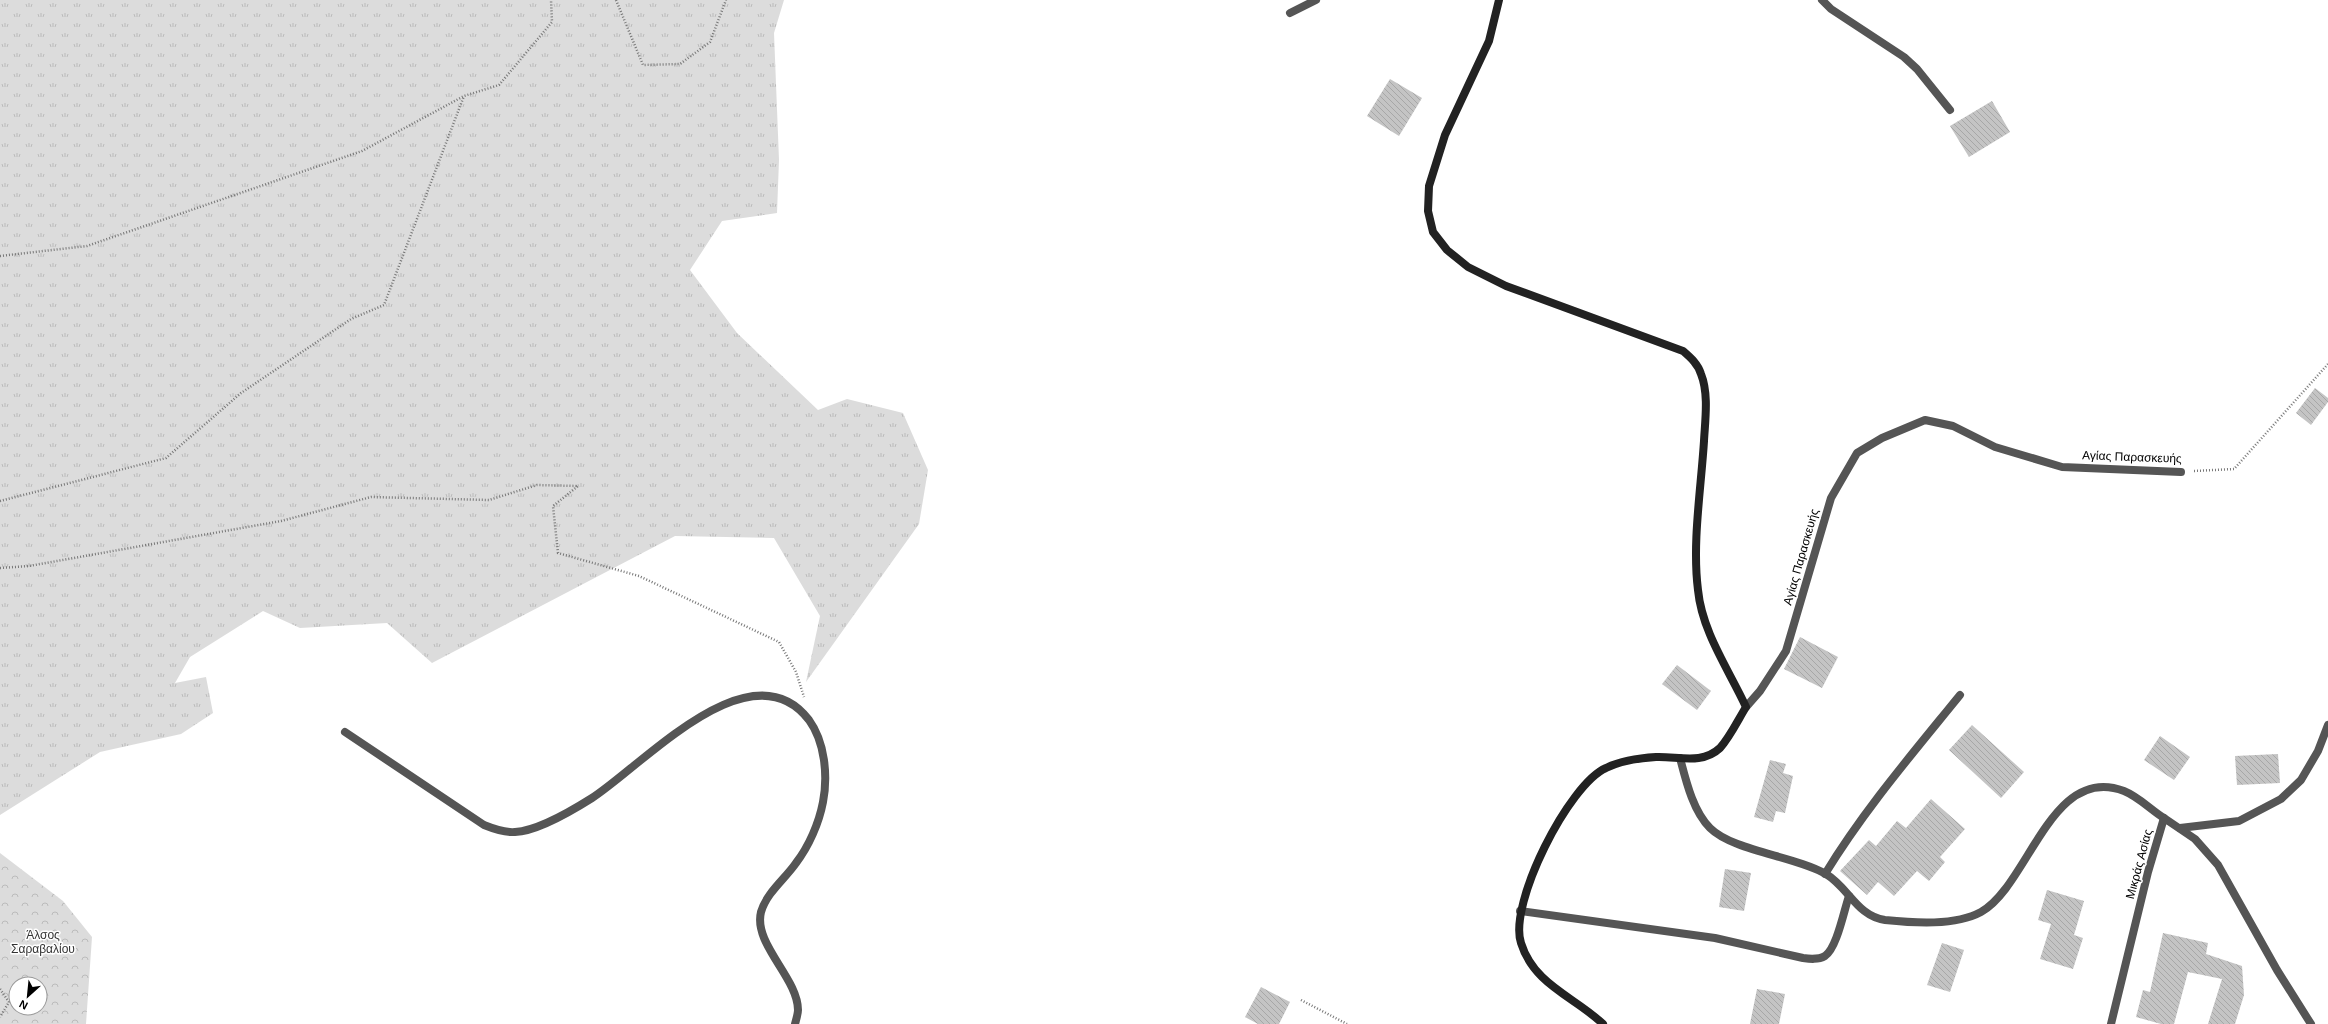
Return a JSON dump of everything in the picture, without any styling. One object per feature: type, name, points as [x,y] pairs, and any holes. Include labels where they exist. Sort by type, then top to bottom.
[{"type":"street","points":[[1290,13],[1316,0]]},
{"type":"street","points":[[1499,0],[1488,40],[1445,135],[1429,186],[1428,211],[1433,232],[1447,250],[1468,267],[1506,286],[1683,351],[1695,362],[1702,375],[1704,386],[1705,418],[1696,562],[1698,590],[1702,614],[1746,707]]},
{"type":"street","points":[[1822,0],[1831,9],[1904,57],[1917,69],[1950,110]]},
{"type":"street","name":"Αγίας Παρασκευής","points":[[1604,1024],[1546,982],[1521,943],[1518,927],[1520,912],[1528,887],[1552,836],[1576,793],[1589,778],[1605,768],[1638,758],[1698,758],[1716,751],[1721,747],[1746,707],[1760,692],[1786,651],[1830,498],[1857,453],[1882,438],[1925,420],[1953,426],[1995,447],[2062,467],[2181,472]]},
{"type":"street","points":[[1825,874],[1864,814],[1960,695]]},
{"type":"street","points":[[345,732],[484,825],[500,831],[515,832],[537,826],[593,797],[687,724],[728,703],[747,698],[776,698],[797,708],[812,725],[821,743],[825,771],[823,802],[813,833],[803,851],[796,863],[769,895],[761,913],[762,926],[767,943],[794,991],[798,1010],[795,1024]]},
{"type":"street","points":[[2180,828],[2239,821],[2281,799],[2301,780],[2318,751],[2328,725]]},
{"type":"street","points":[[1680,758],[1698,811],[1716,833],[1728,840],[1785,858],[1825,874],[1836,882],[1864,912],[1878,919],[1958,920],[1981,911],[2001,894],[2057,812],[2083,792],[2108,787],[2121,790],[2132,795],[2164,818]]},
{"type":"street","name":"Μικράς Ασίας","points":[[2111,1024],[2148,872],[2164,818],[2195,839],[2218,865],[2276,970],[2310,1024]]},
{"type":"street","points":[[1520,912],[1715,938],[1803,958],[1814,959],[1824,956],[1833,945],[1849,896]]},
{"type":"path","points":[[0,256],[87,246],[362,151],[464,96],[499,85],[552,22],[551,0]]},
{"type":"path","points":[[616,0],[643,66],[680,64],[710,42],[726,0]]},
{"type":"path","points":[[0,502],[166,458],[240,392],[351,319],[384,305],[464,96]]},
{"type":"path","name":"Αγίας Παρασκευής","points":[[2181,472],[2234,469],[2328,364]]},
{"type":"path","points":[[0,568],[29,566],[281,521],[371,497],[489,500],[537,485],[578,486],[553,506],[558,552],[639,576],[779,642],[796,672],[812,725]]},
{"type":"path","points":[[0,989],[9,1002],[0,1017]]},
{"type":"path","points":[[1301,1000],[1347,1024]]},
{"type":"green space","points":[[0,0],[784,0],[774,33],[779,160],[777,213],[722,221],[690,270],[737,333],[818,410],[847,399],[903,413],[928,470],[919,524],[806,682],[820,616],[774,538],[675,536],[432,663],[387,623],[300,628],[263,611],[190,657],[175,683],[206,677],[213,713],[181,734],[100,752],[0,815]]},
{"type":"green space","name":"Άλσος Σαραβαλίου","points":[[0,853],[63,901],[92,937],[86,1024],[0,1024]]},
{"type":"building","points":[[1390,79],[1422,98],[1399,136],[1367,116]]},
{"type":"building","points":[[1992,101],[2010,132],[1969,157],[1950,126]]},
{"type":"building","points":[[2315,388],[2328,398],[2328,402],[2311,425],[2296,413]]},
{"type":"building","points":[[1800,637],[1838,657],[1822,688],[1784,669]]},
{"type":"building","points":[[1677,665],[1711,691],[1697,710],[1662,684]]},
{"type":"building","points":[[1972,725],[2024,772],[2001,798],[1949,750]]},
{"type":"building","points":[[2160,736],[2190,757],[2174,780],[2144,760]]},
{"type":"building","points":[[2278,754],[2280,783],[2237,785],[2235,756]]},
{"type":"building","points":[[1770,760],[1786,764],[1783,773],[1793,776],[1785,813],[1776,811],[1773,822],[1754,817]]},
{"type":"building","points":[[1931,799],[1965,829],[1940,857],[1945,862],[1929,881],[1917,871],[1894,896],[1878,882],[1867,895],[1840,871],[1869,840],[1876,846],[1897,821],[1906,828]]},
{"type":"building","points":[[1725,869],[1751,873],[1744,911],[1719,907]]},
{"type":"building","points":[[2047,890],[2084,901],[2074,935],[2083,938],[2073,969],[2040,959],[2051,924],[2038,920]]},
{"type":"building","points":[[2163,933],[2208,943],[2206,954],[2242,966],[2244,995],[2235,1024],[2208,1024],[2222,979],[2188,972],[2174,1024],[2161,1024],[2136,1017],[2143,990],[2150,992]]},
{"type":"building","points":[[1942,943],[1964,950],[1950,992],[1927,985]]},
{"type":"building","points":[[1261,987],[1290,1002],[1279,1024],[1258,1024],[1245,1017]]},
{"type":"building","points":[[1757,989],[1785,994],[1779,1024],[1750,1024]]}]
